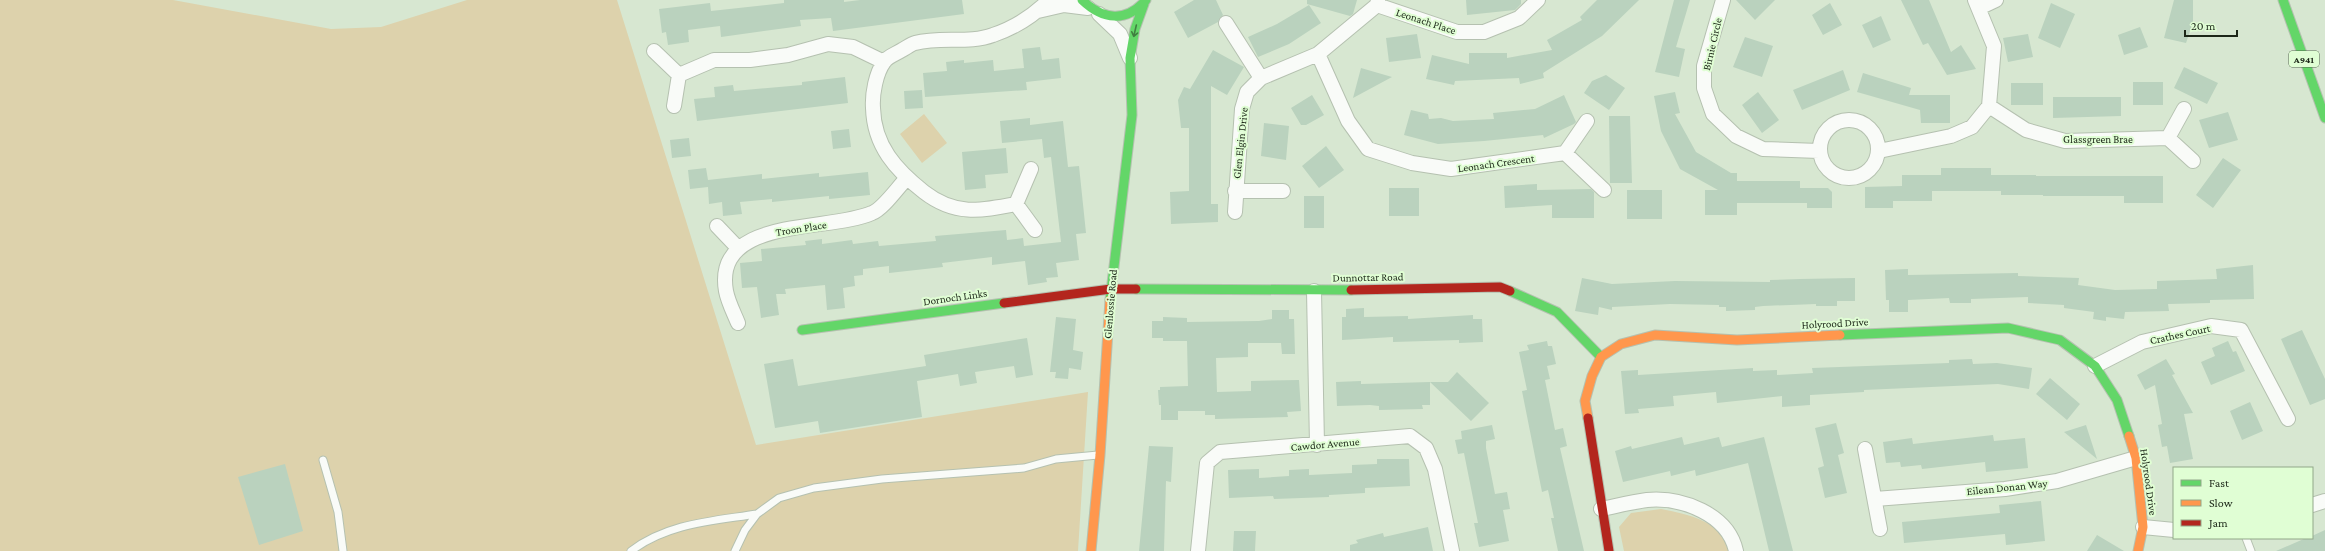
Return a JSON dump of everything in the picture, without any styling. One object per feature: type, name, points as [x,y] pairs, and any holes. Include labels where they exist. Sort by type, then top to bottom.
[{"type":"street","points":[[1016,204],[983,211],[954,209],[936,201],[907,178],[887,156],[875,130],[872,102],[875,85],[884,62],[915,43],[992,36],[1038,11],[1050,0]]},
{"type":"street","name":"Leonach Place","points":[[1378,3],[1457,32],[1484,32],[1519,18],[1538,0]]},
{"type":"street","name":"Birnie Circle","points":[[1723,0],[1704,66],[1704,88],[1713,114],[1736,136],[1763,149],[1819,151]]},
{"type":"street","points":[[1879,151],[1951,136],[1972,128],[1989,106],[1994,46],[1977,4],[1996,0]]},
{"type":"street","name":"A941","points":[[2283,0],[2325,118]]},
{"type":"street","points":[[1038,11],[1064,6],[1090,7],[1111,17],[1123,16],[1134,12],[1145,2]]},
{"type":"street","name":"Glenlossie Road","points":[[1091,551],[1100,454],[1111,289],[1132,115],[1130,58],[1135,29],[1145,2]]},
{"type":"street","name":"Glen Elgin Drive","points":[[1235,212],[1235,190],[1242,109],[1248,92],[1261,78],[1318,54],[1378,3]]},
{"type":"street","name":"Glenlossie Road","points":[[1090,7],[1120,34],[1130,58]]},
{"type":"street","points":[[1226,23],[1261,78]]},
{"type":"street","points":[[679,75],[714,60],[750,60],[788,56],[828,44],[852,46],[884,62]]},
{"type":"street","points":[[654,51],[679,75]]},
{"type":"street","name":"Leonach Crescent","points":[[1318,54],[1348,121],[1368,150],[1412,163],[1451,169],[1565,153]]},
{"type":"street","points":[[674,106],[679,75]]},
{"type":"street","name":"Glassgreen Brae","points":[[1989,106],[2026,130],[2065,141],[2168,138]]},
{"type":"street","points":[[2184,109],[2168,138],[2193,161]]},
{"type":"street","points":[[1847,120],[1857,121],[1868,127],[1875,134],[1879,151],[1873,167],[1865,174],[1851,179],[1840,178],[1829,171],[1822,163],[1819,151],[1821,140],[1827,129],[1836,123],[1847,120]]},
{"type":"street","points":[[1587,121],[1565,153],[1604,190]]},
{"type":"street","points":[[1016,204],[1031,169]]},
{"type":"street","name":"Troon Place","points":[[738,248],[760,236],[789,228],[849,222],[874,212],[907,178]]},
{"type":"street","name":"Glen Elgin Drive","points":[[1235,190],[1283,190]]},
{"type":"street","points":[[1016,204],[1035,230]]},
{"type":"street","points":[[716,226],[738,248],[730,259],[726,272],[726,291],[738,323]]},
{"type":"street","name":"Dunnottar Road","points":[[1111,289],[1314,291],[1500,286],[1557,312],[1601,357]]},
{"type":"street","name":"Dornoch Links","points":[[802,330],[1111,289]]},
{"type":"street","points":[[1314,291],[1317,445]]},
{"type":"street","name":"Crathes Court","points":[[2095,366],[2142,342],[2211,326],[2241,330],[2288,419]]},
{"type":"street","name":"Holyrood Drive","points":[[1601,357],[1621,344],[1655,334],[1736,340],[2008,328],[2060,340],[2095,366],[2117,400],[2136,458],[2143,526],[2138,551]]},
{"type":"street","points":[[1601,357],[1592,376],[1584,401],[1601,509],[1610,551]]},
{"type":"street","name":"Cawdor Avenue","points":[[1198,551],[1207,463],[1220,452],[1410,436],[1426,448],[1435,469],[1452,551]]},
{"type":"street","points":[[1865,449],[1880,529]]},
{"type":"street","name":"Eilean Donan Way","points":[[1875,499],[2005,489],[2057,481],[2136,458]]},
{"type":"street","points":[[1601,509],[1648,500],[1673,501],[1696,508],[1717,520],[1727,528],[1736,551]]},
{"type":"street","points":[[2313,505],[2325,500]]},
{"type":"street","points":[[2143,526],[2173,530]]},
{"type":"lane","points":[[735,551],[745,530],[757,514],[779,498],[814,488],[882,478],[1024,468],[1056,459],[1100,454]]},
{"type":"lane","points":[[323,460],[338,512],[343,551]]},
{"type":"lane","points":[[631,551],[652,536],[672,529],[757,514]]},
{"type":"lane","points":[[2246,539],[2251,551]]},
{"type":"shaded area","points":[[0,0],[173,0],[331,29],[381,27],[467,0],[617,0],[756,445],[1088,392],[1078,551],[0,551]]},
{"type":"shaded area","points":[[924,114],[947,143],[922,163],[900,134]]},
{"type":"shaded area","points":[[1661,509],[1682,513],[1712,526],[1720,532],[1729,551],[1624,551],[1619,527],[1631,513]]},
{"type":"building","points":[[784,0],[844,0],[844,2],[860,0],[962,0],[964,14],[833,31],[831,18],[800,20],[801,26],[721,37],[720,26],[688,30],[689,42],[668,45],[666,32],[662,33],[659,9],[710,3],[711,11],[784,3]]},
{"type":"building","points":[[1194,0],[1216,0],[1223,15],[1218,22],[1188,38],[1174,12]]},
{"type":"building","points":[[1307,0],[1357,0],[1353,14],[1350,16],[1307,4]]},
{"type":"building","points":[[1466,0],[1521,0],[1521,4],[1515,10],[1467,15]]},
{"type":"building","points":[[1597,0],[1639,0],[1602,36],[1543,73],[1544,78],[1520,84],[1519,78],[1455,81],[1454,85],[1426,79],[1432,55],[1469,64],[1469,53],[1507,53],[1507,58],[1552,50],[1547,40],[1582,20],[1580,17]]},
{"type":"building","points":[[1674,0],[1690,0],[1676,47],[1685,49],[1679,77],[1655,72]]},
{"type":"building","points":[[1736,0],[1775,0],[1755,20]]},
{"type":"building","points":[[1901,0],[1929,0],[1951,52],[1961,45],[1976,69],[1947,75],[1928,43],[1923,45]]},
{"type":"building","points":[[2174,0],[2193,0],[2193,22],[2186,43],[2164,38]]},
{"type":"building","points":[[1830,3],[1842,25],[1823,35],[1812,15]]},
{"type":"building","points":[[2051,3],[2075,14],[2060,48],[2038,38]]},
{"type":"building","points":[[1309,5],[1321,23],[1289,44],[1258,57],[1248,37],[1277,24]]},
{"type":"building","points":[[1881,16],[1891,40],[1873,48],[1862,25]]},
{"type":"building","points":[[2140,27],[2148,47],[2124,55],[2118,35]]},
{"type":"building","points":[[1417,34],[1421,58],[1389,62],[1386,38]]},
{"type":"building","points":[[2028,34],[2033,57],[2008,62],[2003,38]]},
{"type":"building","points":[[1745,37],[1773,46],[1762,77],[1733,67]]},
{"type":"building","points":[[1040,47],[1042,60],[1059,58],[1061,78],[1026,82],[1027,90],[925,97],[923,73],[947,71],[946,62],[964,60],[964,63],[993,60],[994,71],[1024,68],[1022,49]]},
{"type":"building","points":[[1213,50],[1244,67],[1227,95],[1211,86],[1211,204],[1218,204],[1218,222],[1171,224],[1170,192],[1189,191],[1189,128],[1181,128],[1178,100],[1184,87],[1190,89]]},
{"type":"building","points":[[2184,67],[2218,83],[2207,104],[2174,88]]},
{"type":"building","points":[[1361,68],[1392,77],[1353,98]]},
{"type":"building","points":[[1843,70],[1850,90],[1802,110],[1793,90]]},
{"type":"building","points":[[1863,73],[1911,88],[1909,95],[1950,95],[1950,123],[1921,123],[1920,110],[1857,92]]},
{"type":"building","points":[[1606,75],[1625,88],[1609,110],[1584,93],[1592,81]]},
{"type":"building","points":[[845,77],[848,103],[697,121],[694,99],[715,97],[714,87],[733,85],[734,91],[802,85],[802,82]]},
{"type":"building","points":[[2133,82],[2163,82],[2163,105],[2133,105]]},
{"type":"building","points":[[2011,83],[2043,83],[2043,105],[2011,105]]},
{"type":"building","points":[[922,90],[923,108],[905,109],[904,91]]},
{"type":"building","points":[[1675,92],[1680,113],[1675,114],[1696,152],[1731,173],[1737,173],[1737,181],[1800,181],[1800,188],[1828,188],[1832,192],[1832,208],[1807,208],[1807,203],[1737,203],[1737,215],[1705,215],[1705,190],[1718,190],[1680,169],[1661,131],[1654,96]]},
{"type":"building","points":[[1758,92],[1779,120],[1762,133],[1742,105]]},
{"type":"building","points":[[1312,95],[1324,115],[1306,125],[1301,125],[1291,108]]},
{"type":"building","points":[[1564,95],[1576,122],[1544,138],[1543,135],[1438,144],[1404,135],[1411,110],[1428,114],[1429,119],[1441,118],[1453,121],[1494,119],[1493,113],[1535,109]]},
{"type":"building","points":[[2053,97],[2121,97],[2121,116],[2053,118]]},
{"type":"building","points":[[2228,112],[2238,140],[2209,148],[2199,120]]},
{"type":"building","points":[[1609,116],[1630,116],[1632,183],[1610,183]]},
{"type":"building","points":[[1030,118],[1030,125],[1063,121],[1068,167],[1079,166],[1086,233],[1076,234],[1079,260],[1056,263],[1058,277],[1046,278],[1047,282],[1028,285],[1025,261],[992,265],[992,257],[942,263],[943,267],[889,273],[889,266],[863,269],[863,275],[854,276],[855,286],[843,288],[845,308],[827,310],[825,285],[785,289],[786,294],[776,294],[779,315],[761,318],[757,287],[742,288],[740,263],[762,261],[761,249],[806,245],[805,241],[822,239],[822,244],[852,240],[853,244],[878,241],[879,246],[936,241],[935,236],[1006,230],[1007,240],[1023,238],[1024,246],[1061,242],[1051,157],[1044,158],[1042,139],[1002,143],[1000,121]]},
{"type":"building","points":[[1264,123],[1289,126],[1286,160],[1261,156]]},
{"type":"building","points":[[849,129],[851,147],[833,149],[831,131]]},
{"type":"building","points":[[689,138],[691,156],[672,158],[670,140]]},
{"type":"building","points":[[1326,146],[1344,170],[1319,188],[1302,166]]},
{"type":"building","points":[[1006,148],[1008,173],[985,175],[986,188],[965,190],[962,152]]},
{"type":"building","points":[[2223,158],[2241,170],[2213,208],[2196,195]]},
{"type":"building","points":[[706,168],[708,180],[762,174],[762,179],[819,173],[819,177],[868,172],[870,195],[829,199],[829,196],[772,202],[772,199],[740,202],[742,214],[723,216],[722,202],[709,204],[708,187],[690,189],[688,170]]},
{"type":"building","points":[[1941,168],[1991,168],[1991,175],[2163,176],[2163,203],[2124,203],[2124,196],[2001,195],[2001,191],[1932,191],[1932,201],[1893,201],[1893,208],[1865,208],[1865,187],[1902,186],[1902,175],[1941,175]]},
{"type":"building","points":[[1537,184],[1537,190],[1591,189],[1594,192],[1594,218],[1552,218],[1552,205],[1505,208],[1504,186]]},
{"type":"building","points":[[1389,188],[1419,188],[1419,216],[1389,216]]},
{"type":"building","points":[[1627,190],[1662,190],[1662,219],[1627,219]]},
{"type":"building","points":[[1304,196],[1324,196],[1324,228],[1304,228]]},
{"type":"building","points":[[2253,265],[2254,299],[2210,300],[2210,303],[2168,304],[2169,311],[2125,312],[2124,319],[2106,317],[2106,321],[2093,319],[2094,312],[2064,308],[2064,305],[2028,303],[2028,297],[1971,299],[1971,303],[1950,303],[1949,298],[1908,300],[1908,312],[1889,312],[1889,300],[1886,300],[1885,270],[1908,269],[1908,275],[2018,273],[2018,276],[2079,278],[2078,285],[2115,290],[2157,289],[2157,281],[2217,279],[2216,269]]},
{"type":"building","points":[[1582,278],[1612,284],[1675,281],[1770,282],[1770,280],[1855,278],[1855,301],[1837,301],[1837,306],[1816,306],[1816,304],[1763,306],[1755,307],[1755,310],[1726,311],[1726,307],[1719,307],[1719,305],[1670,304],[1612,307],[1612,310],[1599,307],[1598,315],[1575,311]]},
{"type":"building","points":[[1364,308],[1364,317],[1408,316],[1408,319],[1473,315],[1473,319],[1482,319],[1483,342],[1459,343],[1459,340],[1393,342],[1393,337],[1342,340],[1342,317],[1346,317],[1346,309]]},
{"type":"building","points":[[1272,310],[1289,310],[1289,319],[1294,319],[1295,354],[1282,354],[1281,343],[1248,343],[1248,357],[1216,358],[1217,392],[1251,391],[1251,381],[1299,380],[1301,411],[1287,412],[1288,417],[1215,419],[1215,415],[1205,415],[1205,411],[1178,411],[1178,420],[1161,420],[1161,405],[1159,405],[1158,390],[1160,390],[1160,387],[1188,386],[1187,341],[1163,341],[1163,338],[1152,338],[1152,321],[1163,321],[1163,317],[1187,318],[1187,322],[1259,321],[1272,319]]},
{"type":"building","points":[[1056,317],[1076,319],[1073,350],[1083,352],[1081,370],[1069,368],[1068,379],[1055,378],[1056,372],[1050,372]]},
{"type":"building","points":[[2302,330],[2325,379],[2325,399],[2310,405],[2281,339]]},
{"type":"building","points":[[1027,338],[1033,375],[1016,378],[1014,366],[975,372],[977,383],[960,386],[958,374],[917,381],[922,417],[820,433],[818,421],[775,428],[764,364],[793,359],[798,386],[926,366],[924,355]]},
{"type":"building","points":[[1547,341],[1548,346],[1552,346],[1556,364],[1547,366],[1550,379],[1545,380],[1555,430],[1563,428],[1567,446],[1560,448],[1584,551],[1558,551],[1551,518],[1554,518],[1548,490],[1542,492],[1522,391],[1527,390],[1519,352],[1529,350],[1527,345]]},
{"type":"building","points":[[2228,341],[2233,352],[2236,351],[2245,371],[2211,385],[2201,362],[2215,356],[2212,348]]},
{"type":"building","points":[[1972,359],[1973,364],[1997,363],[2032,368],[2029,389],[1998,384],[1864,390],[1864,392],[1810,395],[1810,405],[1782,407],[1782,396],[1717,403],[1716,392],[1673,396],[1674,406],[1638,409],[1639,413],[1625,414],[1621,371],[1638,370],[1638,375],[1753,368],[1753,371],[1777,370],[1777,375],[1813,373],[1812,368],[1949,363],[1949,360]]},
{"type":"building","points":[[2166,359],[2175,374],[2172,375],[2193,413],[2184,414],[2193,459],[2170,463],[2167,446],[2162,447],[2158,425],[2162,424],[2155,385],[2145,390],[2137,375]]},
{"type":"building","points":[[1457,372],[1489,403],[1471,421],[1430,382],[1448,382]]},
{"type":"building","points":[[2050,378],[2080,404],[2067,420],[2036,394]]},
{"type":"building","points":[[1361,381],[1361,384],[1430,382],[1430,405],[1422,405],[1423,409],[1379,410],[1379,406],[1370,405],[1337,406],[1336,382]]},
{"type":"building","points":[[2250,402],[2263,431],[2242,440],[2230,411]]},
{"type":"building","points":[[1836,423],[1844,453],[1838,455],[1847,493],[1825,498],[1818,468],[1824,466],[1815,428]]},
{"type":"building","points":[[1492,425],[1495,439],[1486,441],[1486,448],[1495,494],[1507,492],[1510,509],[1503,510],[1509,541],[1479,547],[1474,523],[1478,523],[1464,453],[1458,454],[1455,440],[1462,439],[1461,431]]},
{"type":"building","points":[[2086,425],[2097,459],[2064,432]]},
{"type":"building","points":[[1993,435],[1994,441],[2025,438],[2028,468],[1986,472],[1985,462],[1922,469],[1921,465],[1901,467],[1900,462],[1886,463],[1883,442],[1912,438],[1913,444]]},
{"type":"building","points":[[1682,437],[1684,445],[1719,437],[1722,447],[1764,437],[1793,551],[1769,551],[1748,463],[1696,476],[1695,470],[1671,476],[1670,471],[1623,482],[1615,451],[1631,446],[1632,449]]},
{"type":"building","points":[[1149,446],[1173,447],[1171,482],[1166,481],[1164,551],[1139,551]]},
{"type":"building","points":[[1377,459],[1409,459],[1410,486],[1365,488],[1365,493],[1329,495],[1329,497],[1274,499],[1273,496],[1229,498],[1228,470],[1259,469],[1259,478],[1289,476],[1289,470],[1309,469],[1309,475],[1352,473],[1352,465],[1377,464]]},
{"type":"building","points":[[285,464],[303,531],[259,545],[238,477]]},
{"type":"building","points":[[2041,501],[2045,541],[2006,545],[2005,534],[1904,543],[1902,522],[2000,513],[1999,505]]},
{"type":"building","points":[[1428,527],[1433,551],[1350,551],[1350,545],[1358,543],[1356,540],[1383,533],[1384,537]]},
{"type":"building","points":[[2325,530],[2325,551],[2276,551],[2304,539],[2313,539],[2313,536]]},
{"type":"building","points":[[1234,531],[1256,531],[1255,551],[1233,551]]},
{"type":"building","points":[[2097,535],[2124,551],[2087,551]]},
{"type":"traffic: fast","points":[[1082,0],[1098,12],[1114,16],[1131,13],[1146,0]]},
{"type":"traffic: fast","points":[[2283,0],[2325,118]]},
{"type":"traffic: fast","points":[[1110,300],[1132,115],[1130,58],[1135,29],[1144,4]]},
{"type":"traffic: fast","points":[[1136,289],[1351,290]]},
{"type":"traffic: fast","points":[[1510,291],[1557,312],[1601,357]]},
{"type":"traffic: fast","points":[[802,330],[1004,303]]},
{"type":"traffic: fast","points":[[1840,335],[2008,328],[2060,340],[2095,366],[2117,400],[2129,436]]},
{"type":"traffic: slow","points":[[1091,551],[1100,455],[1110,300]]},
{"type":"traffic: slow","points":[[1588,418],[1585,401],[1592,376],[1601,357],[1621,344],[1655,335],[1737,340],[1840,335]]},
{"type":"traffic: slow","points":[[2129,436],[2136,458],[2143,527],[2138,551]]},
{"type":"traffic: jam","points":[[1351,290],[1500,287],[1510,291]]},
{"type":"traffic: jam","points":[[1004,303],[1111,289],[1136,289]]},
{"type":"traffic: jam","points":[[1588,418],[1609,551]]}]
